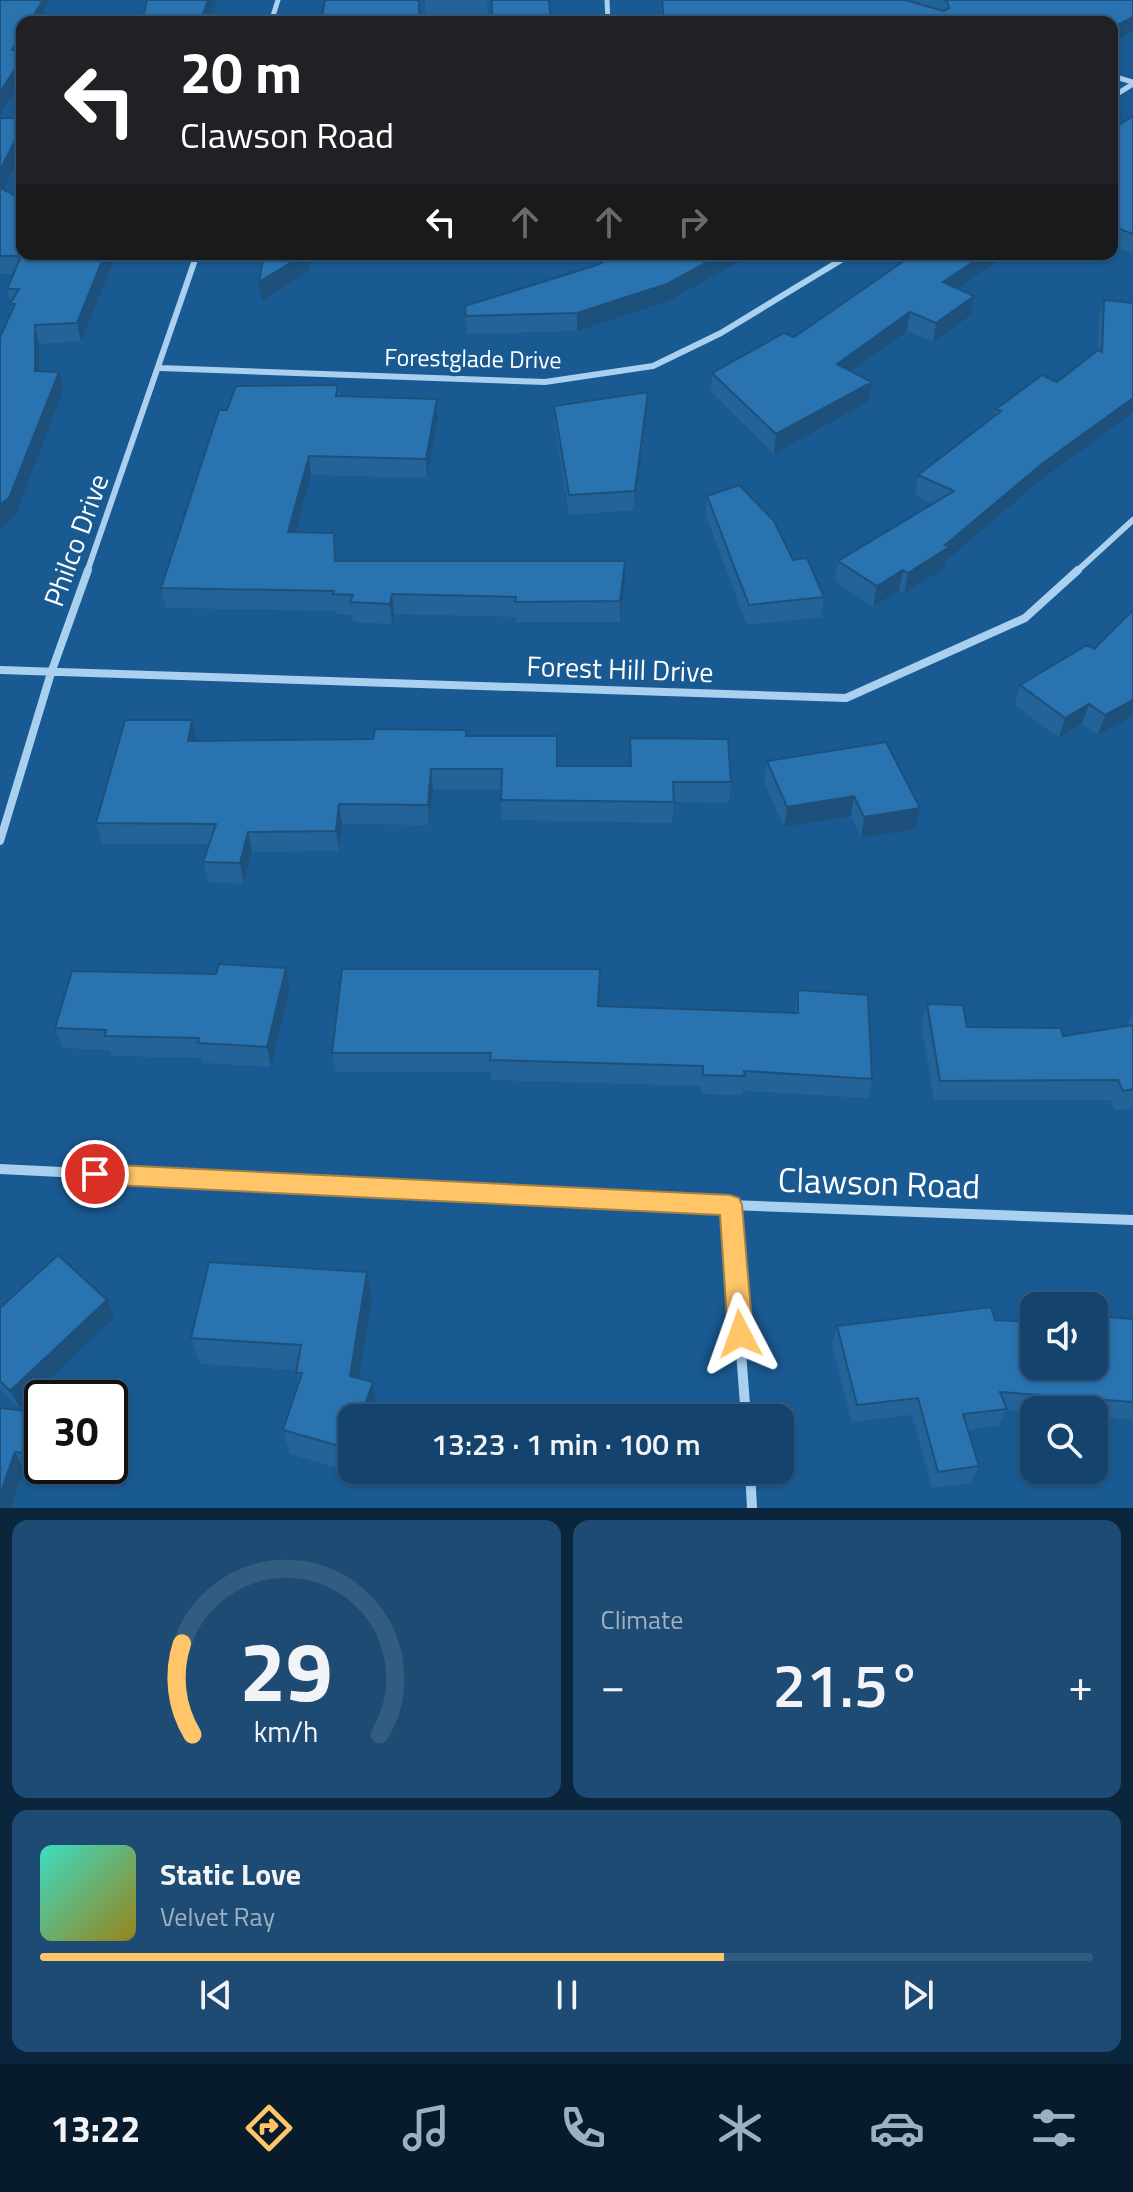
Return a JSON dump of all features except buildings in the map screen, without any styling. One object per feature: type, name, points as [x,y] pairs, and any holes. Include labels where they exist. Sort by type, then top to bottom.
[{"type":"street","name":"Philco Drive","points":[[0,841],[51,673],[160,368],[195,260]]},
{"type":"street","name":"Forestglade Drive","points":[[160,368],[545,382],[653,366],[721,333],[841,260]]},
{"type":"street","name":"Forest Hill Drive","points":[[0,670],[846,698],[1025,618],[1133,520]]},
{"type":"street","name":"Clawson Road","points":[[0,1169],[730,1205],[1133,1220]]},
{"type":"street","points":[[730,1205],[745,1404]]},
{"type":"street","points":[[751,1484],[752,1508]]},
{"type":"route","points":[[95,1174],[730,1205],[740,1334]]}]
